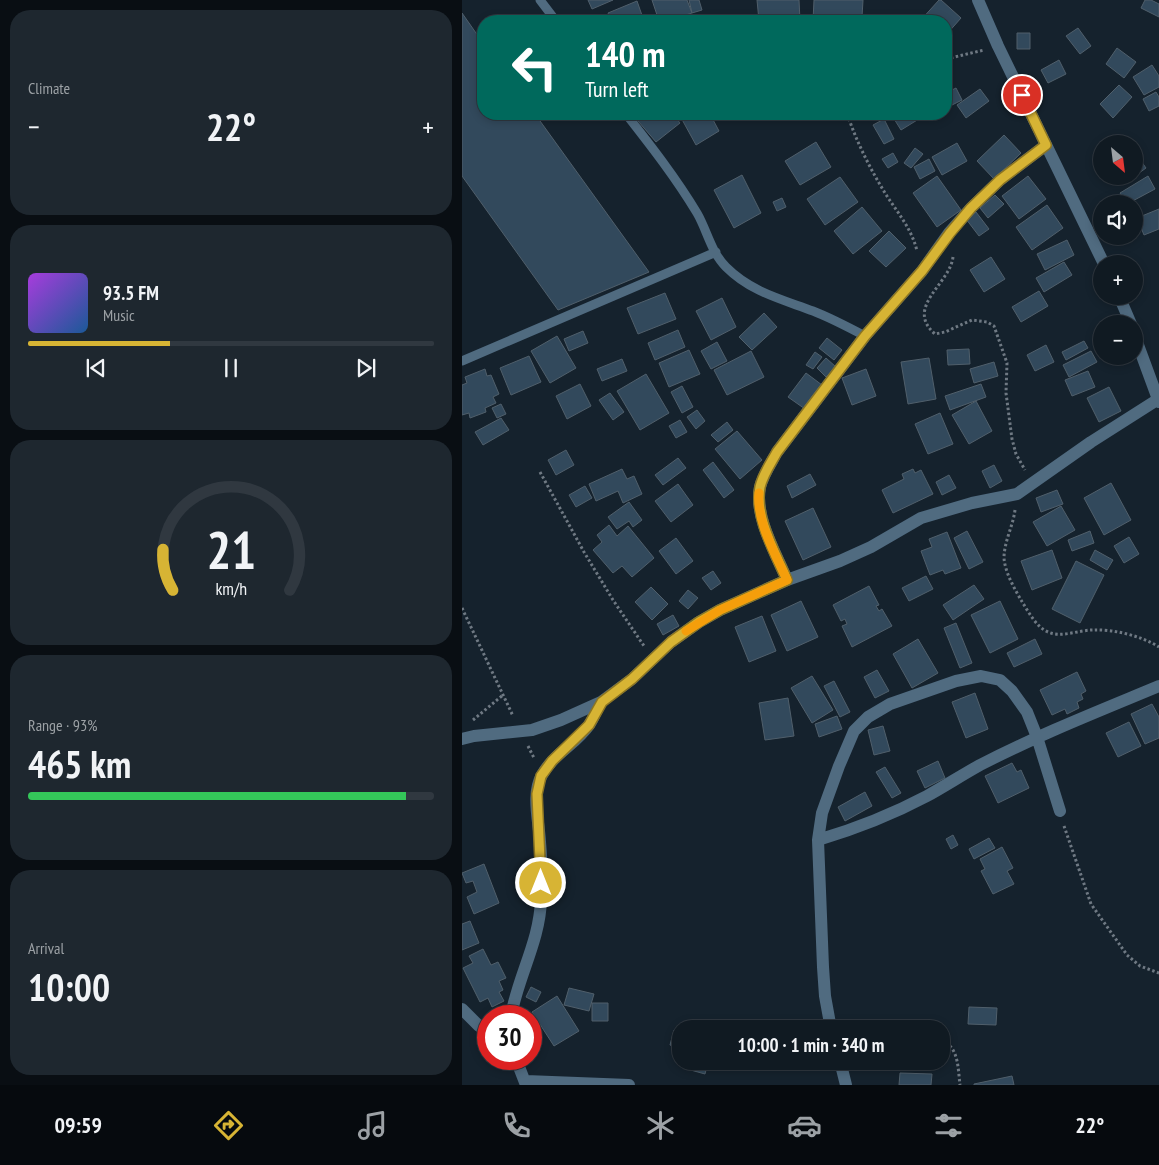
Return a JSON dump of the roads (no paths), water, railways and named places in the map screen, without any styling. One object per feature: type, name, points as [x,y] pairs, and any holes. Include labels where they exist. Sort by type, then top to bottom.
[{"type":"street","points":[[978,0],[998,46],[1100,255]]},
{"type":"street","points":[[787,580],[762,520],[758,505],[760,486],[777,452],[865,336],[922,271],[971,208],[1000,180],[1046,145]]},
{"type":"street","points":[[462,739],[521,731],[561,720],[602,702],[632,679],[671,642],[720,610],[787,580],[840,561],[871,547],[921,518],[972,503],[1017,494],[1090,442],[1158,401],[1143,359]]},
{"type":"street","points":[[830,1020],[825,996],[823,967],[818,840],[822,813],[854,731],[868,716],[890,704],[956,681],[981,676],[1000,680],[1012,691],[1027,712],[1037,737],[1060,811]]},
{"type":"street","points":[[818,840],[846,832],[891,813],[1037,737],[1158,686]]},
{"type":"street","points":[[513,1005],[538,929],[542,864],[537,794],[541,776],[552,761],[589,725],[602,702]]},
{"type":"street","points":[[462,1009],[477,1024]]},
{"type":"street","points":[[521,1070],[526,1083],[629,1085]]},
{"type":"street","points":[[842,1070],[846,1085]]},
{"type":"lane","points":[[540,0],[551,15]]},
{"type":"lane","points":[[631,120],[677,181],[698,214],[716,252],[725,266],[749,285],[779,300],[840,322],[865,336]]},
{"type":"lane","points":[[462,361],[716,252]]}]
